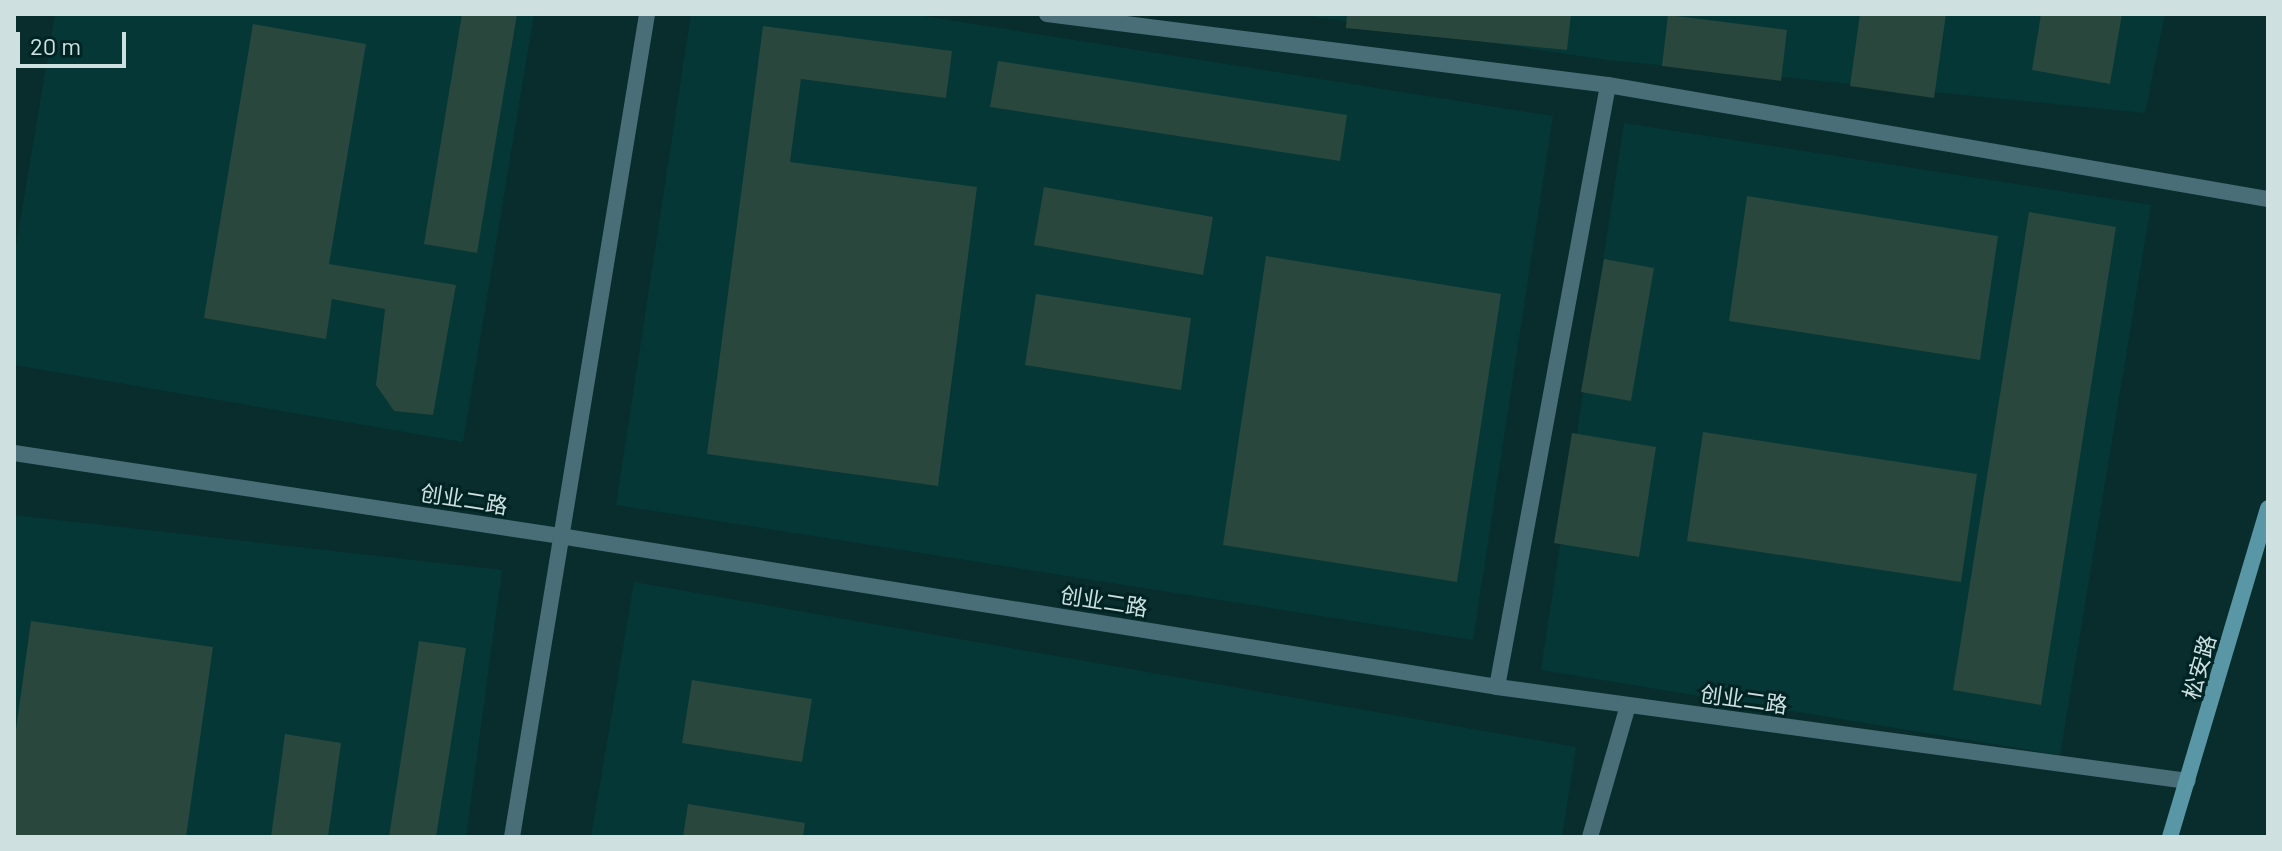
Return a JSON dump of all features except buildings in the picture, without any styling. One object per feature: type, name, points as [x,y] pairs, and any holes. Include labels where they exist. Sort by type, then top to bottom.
[{"type":"main road","name":"松安路","points":[[2170,837],[2268,508]]},
{"type":"street","points":[[512,837],[647,14]]},
{"type":"street","points":[[1047,14],[1608,85],[2268,199]]},
{"type":"street","points":[[1497,687],[1608,85]]},
{"type":"street","name":"创业二路","points":[[14,453],[560,536],[1497,687],[2188,781]]},
{"type":"street","points":[[1590,837],[1628,705]]},
{"type":"shaded area","points":[[55,14],[534,14],[463,442],[14,365],[14,257]]},
{"type":"shaded area","points":[[691,14],[911,14],[1553,116],[1473,640],[616,505]]},
{"type":"shaded area","points":[[1297,14],[2165,14],[2145,113],[1607,60]]},
{"type":"shaded area","points":[[1624,123],[2151,205],[2060,755],[1541,670]]},
{"type":"shaded area","points":[[14,515],[502,570],[466,837],[14,837]]},
{"type":"shaded area","points":[[634,582],[1576,747],[1562,837],[591,837]]}]
